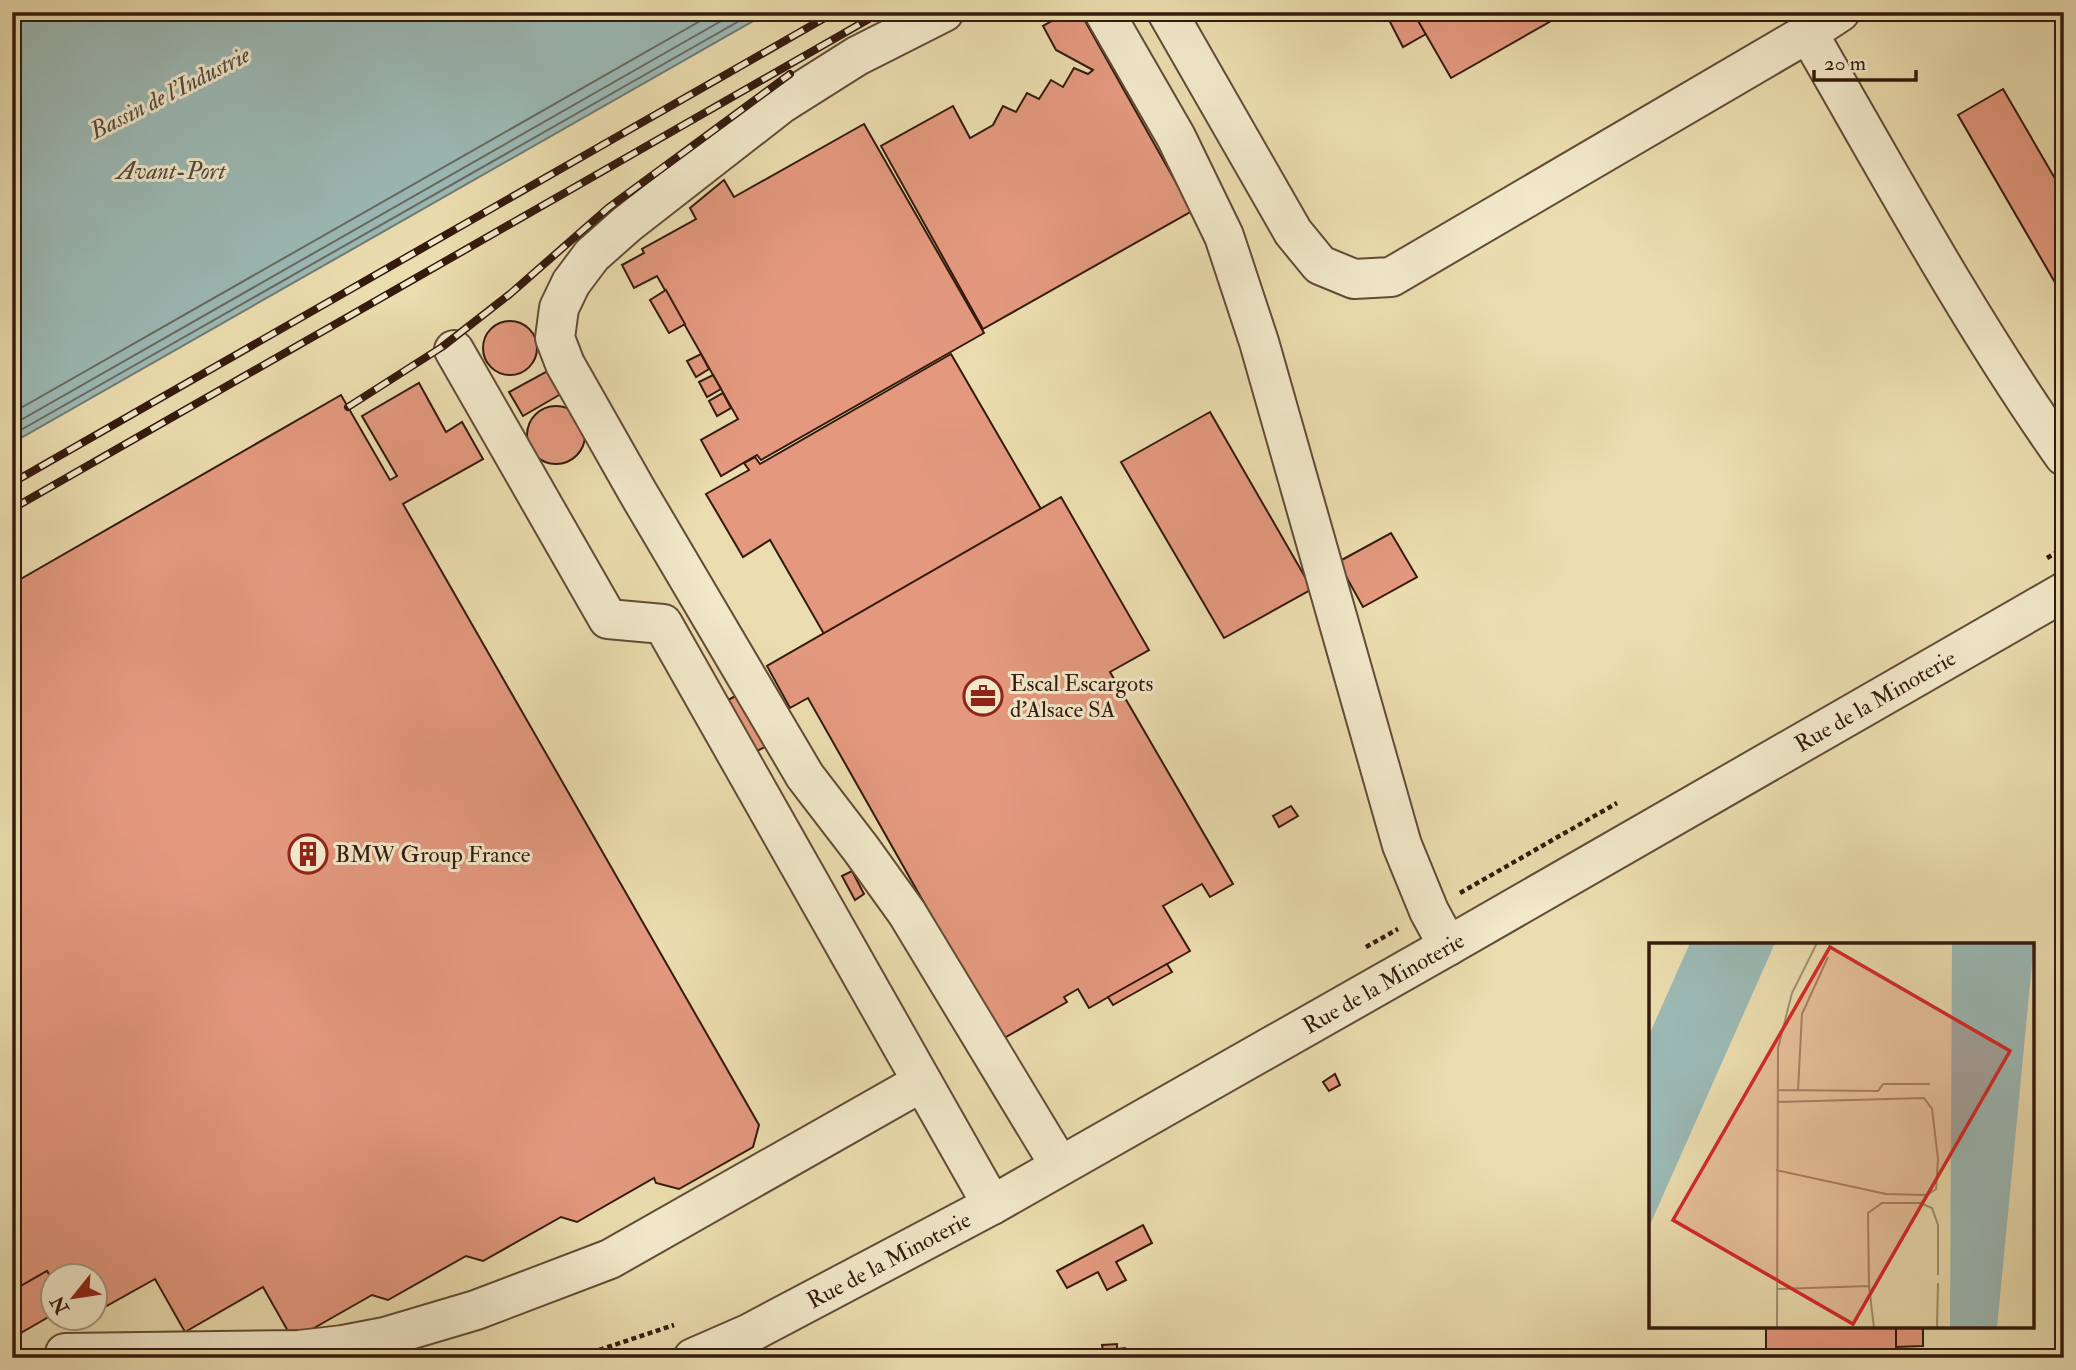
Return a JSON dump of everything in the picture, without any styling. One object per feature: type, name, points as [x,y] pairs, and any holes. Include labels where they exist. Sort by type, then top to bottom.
[{"type":"street","points":[[944,12],[857,57],[781,104],[627,225],[592,255],[571,283],[559,308],[555,338],[565,364],[637,491],[805,776],[907,913],[1060,1166]]},
{"type":"street","points":[[1104,12],[1176,137],[1224,236],[1259,342],[1402,845],[1429,911],[1448,946]]},
{"type":"street","points":[[1167,12],[1293,233],[1320,265],[1354,279],[1391,277],[1840,12]]},
{"type":"street","points":[[1808,33],[1990,344],[2064,456]]},
{"type":"street","points":[[454,350],[608,620],[663,624],[992,1205]]},
{"type":"street","name":"Rue de la Minoterie","points":[[693,1358],[748,1334],[992,1205],[2064,592]]},
{"type":"street","points":[[65,1353],[299,1350],[385,1337],[476,1310],[610,1259],[922,1082]]},
{"type":"path","points":[[2040,562],[2064,548]]},
{"type":"path","points":[[1358,952],[1621,801]]},
{"type":"path","points":[[575,1358],[678,1323]]},
{"type":"water","name":"Avant-Port","points":[[12,12],[769,12],[12,443]]},
{"type":"building","points":[[1068,12],[1080,12],[1192,211],[983,329],[881,146],[953,106],[970,138],[993,125],[1003,106],[1016,112],[1027,93],[1039,99],[1051,80],[1063,87],[1074,68],[1088,74],[1093,70],[1056,50],[1043,26]]},
{"type":"building","points":[[1407,12],[1413,12],[1426,34],[1403,47],[1390,22]]},
{"type":"building","points":[[1413,12],[1567,12],[1451,78]]},
{"type":"building","points":[[2003,89],[2064,194],[2064,298],[1958,115]]},
{"type":"building","points":[[864,124],[984,333],[761,460],[757,455],[721,476],[701,440],[738,419],[657,276],[634,288],[622,265],[644,253],[642,249],[696,219],[690,208],[724,180],[734,197]]},
{"type":"building","points":[[666,290],[685,324],[669,333],[650,300]]},
{"type":"building","points":[[510,321],[529,329],[537,348],[529,367],[510,375],[491,367],[483,348],[491,329]]},
{"type":"building","points":[[701,354],[709,369],[696,377],[687,361]]},
{"type":"building","points":[[951,354],[1041,509],[824,634],[770,540],[743,557],[706,494],[749,470],[744,463],[755,457],[760,464]]},
{"type":"building","points":[[553,368],[566,391],[523,416],[509,392]]},
{"type":"building","points":[[713,375],[721,389],[707,397],[699,382]]},
{"type":"building","name":"BMW Group France","points":[[419,383],[446,432],[462,422],[483,459],[403,504],[759,1125],[753,1147],[679,1189],[656,1183],[654,1178],[577,1222],[561,1217],[483,1261],[466,1256],[388,1300],[372,1295],[293,1340],[263,1287],[185,1332],[155,1279],[108,1305],[108,1262],[38,1262],[38,1276],[12,1291],[12,584],[341,395],[390,480],[397,476],[362,416]]},
{"type":"building","points":[[723,393],[731,408],[717,416],[709,401]]},
{"type":"building","points":[[556,406],[572,411],[580,419],[585,435],[580,451],[572,459],[556,464],[540,459],[532,451],[527,435],[532,419],[540,411]]},
{"type":"building","points":[[1210,412],[1312,589],[1224,638],[1121,462]]},
{"type":"building","points":[[1061,497],[1149,650],[1110,672],[1233,884],[1210,897],[1202,884],[1163,906],[1190,951],[1089,1008],[1078,989],[1064,997],[1067,1002],[999,1041],[808,698],[790,708],[767,666]]},
{"type":"building","points":[[1391,533],[1417,577],[1363,607],[1338,562]]},
{"type":"building","points":[[739,694],[769,745],[757,751],[728,700]]},
{"type":"building","points":[[1291,806],[1298,816],[1279,827],[1273,816]]},
{"type":"building","points":[[852,871],[864,894],[855,900],[842,876]]},
{"type":"building","points":[[1167,964],[1172,972],[1113,1005],[1108,997]]},
{"type":"building","points":[[1335,1074],[1340,1085],[1329,1091],[1323,1082]]},
{"type":"building","points":[[1143,1225],[1152,1243],[1116,1262],[1126,1280],[1107,1290],[1098,1272],[1067,1288],[1057,1271]]},
{"type":"building","points":[[38,1276],[38,1323],[12,1338],[12,1291]]},
{"type":"building","points":[[1766,1328],[1896,1328],[1896,1358],[1766,1358]]},
{"type":"building","points":[[1896,1328],[1923,1328],[1923,1346],[1896,1347]]},
{"type":"building","points":[[1117,1344],[1117,1349],[1125,1348],[1126,1358],[1083,1358],[1082,1353],[1103,1350],[1102,1345]]},
{"type":"railway","points":[[12,483],[835,12]]},
{"type":"railway","points":[[12,509],[881,12]]},
{"type":"railway","points":[[348,407],[442,347],[510,294],[608,208],[790,74]]},
{"type":"place","name":"Escal Escargots d'Alsace SA","points":[[983,696]]},
{"type":"place","name":"BMW Group France","points":[[308,854]]},
{"type":"water label","name":"Bassin de l'Industrie","points":[[170,93]]}]
